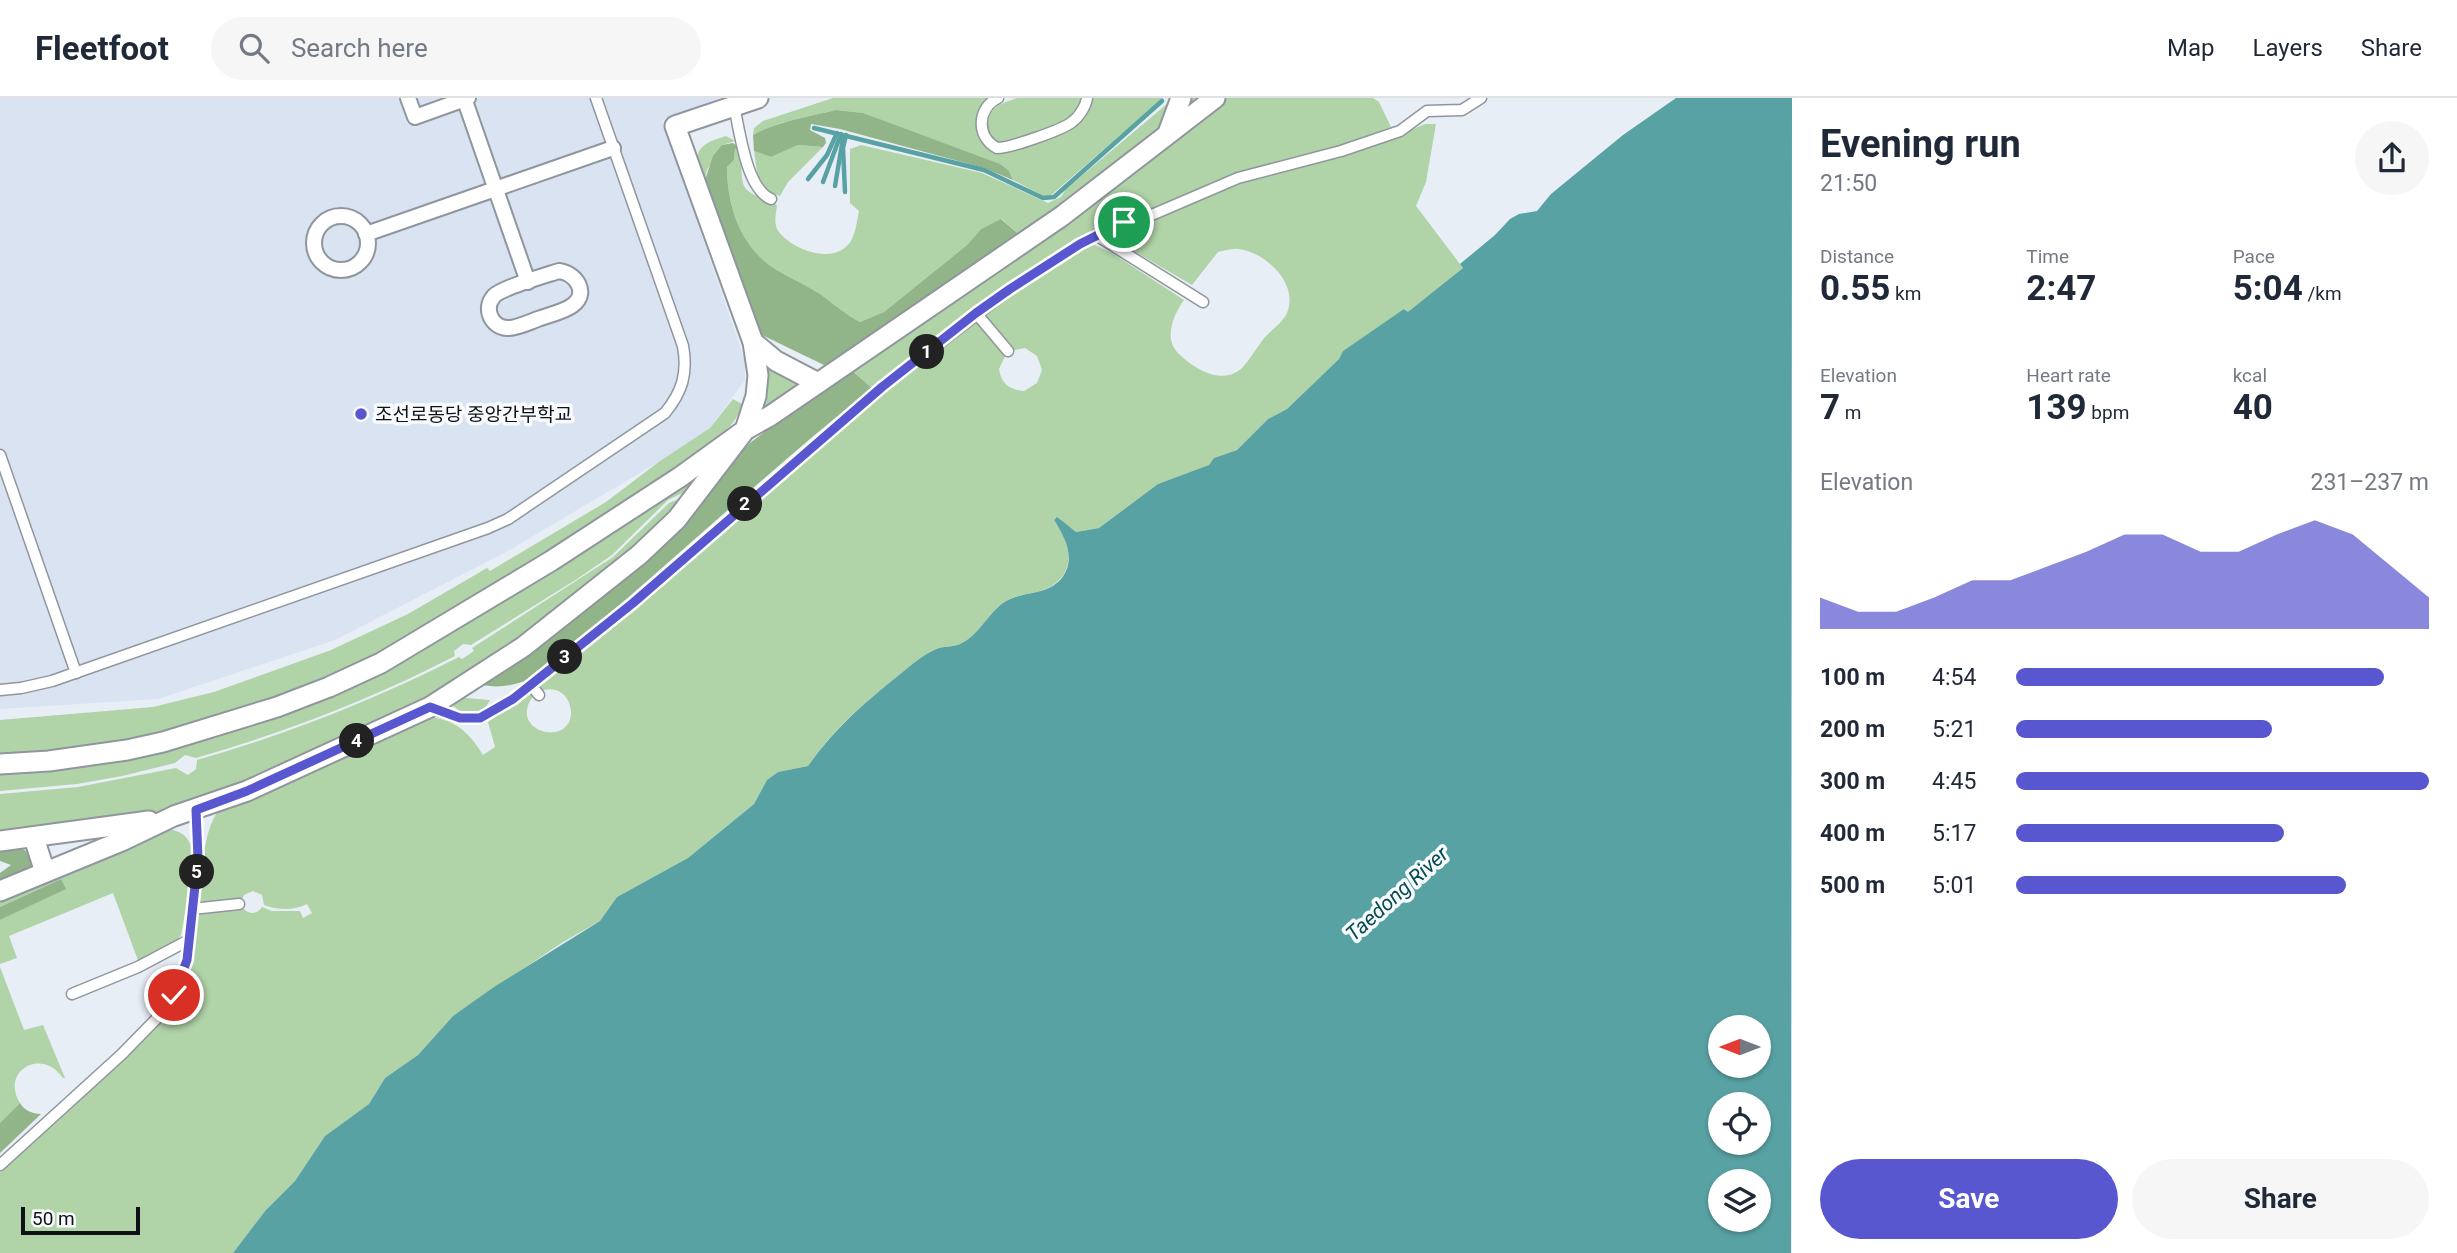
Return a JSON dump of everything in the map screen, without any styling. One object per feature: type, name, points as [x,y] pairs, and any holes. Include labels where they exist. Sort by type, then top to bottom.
[{"type":"street","points":[[408,98],[415,117],[465,98],[528,282]]},
{"type":"street","points":[[0,891],[174,817],[247,791],[430,707],[523,647],[639,555],[677,519],[745,430],[758,375],[753,342],[675,126],[758,98]]},
{"type":"street","points":[[1168,135],[1181,98]]},
{"type":"street","points":[[0,764],[49,761],[163,742],[220,726],[329,687],[382,663],[551,561],[680,477],[745,430],[1062,216],[1215,98]]},
{"type":"street","points":[[366,234],[613,148]]},
{"type":"street","points":[[334,216],[352,218],[360,223],[366,234],[368,249],[364,257],[351,269],[333,270],[309,254],[319,226],[334,216]]},
{"type":"street","points":[[559,271],[566,272],[572,274],[579,284],[579,297],[572,307],[510,329],[498,326],[489,309],[492,298],[497,293],[528,282],[559,271]]},
{"type":"street","points":[[753,342],[776,361],[818,383]]},
{"type":"street","points":[[0,841],[174,817]]},
{"type":"street","points":[[34,838],[45,872]]},
{"type":"lane","points":[[0,690],[31,686],[76,673],[508,519],[665,413],[677,397],[684,380],[686,363],[683,346],[596,98]]},
{"type":"lane","points":[[998,98],[985,109],[981,125],[985,138],[997,148],[1010,147],[1073,122],[1086,104],[1087,98]]},
{"type":"lane","points":[[430,707],[460,718],[480,718],[513,699],[633,603],[882,387],[1010,289],[1108,228],[1154,214],[1238,178],[1341,151],[1400,131],[1427,111],[1462,110],[1481,98]]},
{"type":"lane","points":[[734,106],[756,186],[763,195],[771,199]]},
{"type":"lane","points":[[1096,235],[1203,302]]},
{"type":"lane","points":[[976,313],[1008,351]]},
{"type":"lane","points":[[0,455],[76,673]]},
{"type":"lane","points":[[0,492],[11,488]]},
{"type":"lane","points":[[531,685],[539,695]]},
{"type":"lane","points":[[0,1165],[122,1054],[165,1010],[174,995],[187,960],[198,858],[196,810]]},
{"type":"lane","points":[[192,909],[239,904]]},
{"type":"lane","points":[[72,994],[138,967],[189,940]]},
{"type":"shaded area","name":"조선로동당 중앙간부학교","points":[[0,98],[720,98],[662,120],[745,361],[745,380],[710,428],[660,461],[508,551],[335,640],[158,699],[0,709]]},
{"type":"green space","points":[[833,98],[987,98],[979,112],[979,136],[989,149],[1004,152],[1024,147],[1068,128],[1083,116],[1093,98],[1163,98],[1050,196],[1043,196],[1013,180],[1009,171],[863,113],[836,110],[781,123],[753,135],[754,128],[763,121]]},
{"type":"green space","points":[[1017,98],[1082,98],[1070,118],[1009,143],[995,141],[987,127],[992,111]]},
{"type":"green space","points":[[1174,98],[1206,98],[1022,237],[1002,219],[981,229],[967,245],[884,312],[860,322],[761,258],[744,236],[733,210],[727,167],[734,160],[735,149],[739,148],[744,186],[753,194],[777,205],[775,223],[779,232],[805,250],[827,254],[837,252],[846,247],[855,229],[859,211],[850,203],[850,149],[861,145],[982,173],[1048,203],[1061,197],[1066,189]]},
{"type":"green space","points":[[1223,98],[1373,98],[1379,102],[1391,127],[1341,145],[1237,174],[1155,209],[1100,226],[1015,278],[872,388],[850,369]]},
{"type":"green space","points":[[836,110],[863,113],[1000,164],[1009,171],[1013,180],[984,168],[840,129],[811,124],[810,130],[825,138],[823,147],[798,145],[771,157],[754,151],[753,135],[763,130]]},
{"type":"green space","points":[[1425,124],[1436,124],[1426,182],[1416,206],[1463,268],[1408,313],[1405,309],[1343,351],[1339,359],[1287,409],[1268,419],[1237,450],[1214,458],[1210,465],[1158,484],[1099,528],[1076,532],[1056,518],[1054,520],[1065,541],[1068,564],[1054,585],[1010,599],[997,608],[966,640],[958,645],[939,648],[918,660],[850,717],[808,766],[778,772],[767,780],[754,804],[688,858],[617,897],[600,921],[563,942],[453,1016],[418,1055],[385,1078],[369,1104],[325,1136],[295,1181],[265,1211],[233,1253],[0,1253],[0,1172],[156,1028],[175,1000],[186,973],[196,912],[242,906],[252,913],[262,907],[272,911],[300,911],[303,918],[312,913],[307,904],[286,909],[264,905],[262,895],[253,891],[244,895],[241,902],[197,905],[207,838],[222,807],[426,717],[453,723],[466,733],[483,755],[495,747],[488,722],[531,690],[534,695],[527,708],[528,718],[533,726],[542,731],[562,730],[569,723],[571,711],[568,700],[558,691],[539,691],[536,686],[885,390],[979,320],[1006,354],[999,369],[1004,382],[1014,389],[1024,391],[1037,383],[1042,370],[1037,356],[1025,348],[1010,351],[982,317],[1013,292],[1090,243],[1112,253],[1184,300],[1174,319],[1171,333],[1171,340],[1178,353],[1209,374],[1227,376],[1235,373],[1243,367],[1287,313],[1288,291],[1278,271],[1260,256],[1231,249],[1218,252],[1192,285],[1115,240],[1110,231],[1175,211],[1263,174],[1336,158],[1376,145]]},
{"type":"green space","points":[[726,136],[735,141],[722,145],[707,170],[702,189],[698,154],[706,144]]},
{"type":"green space","points":[[733,143],[739,148],[735,149],[734,160],[727,167],[730,196],[738,223],[751,247],[772,267],[814,290],[860,322],[884,312],[967,245],[981,229],[1001,219],[1022,237],[826,366],[760,334],[702,189],[713,156],[722,145]]},
{"type":"green space","points":[[798,145],[823,147],[788,182],[780,196],[764,190],[758,179],[754,151],[771,157]]},
{"type":"green space","points":[[764,363],[799,385],[761,413]]},
{"type":"green space","points":[[850,369],[872,388],[787,458],[538,675],[511,685],[483,685],[482,681],[716,479],[751,442]]},
{"type":"green space","points":[[733,399],[742,404],[733,423],[718,439],[549,557],[375,656],[254,705],[130,740],[0,757],[0,720],[153,707],[214,692],[331,650],[408,614],[487,568],[490,571],[606,502],[710,428]]},
{"type":"green space","points":[[688,480],[691,487],[688,495],[683,493],[668,500],[612,555],[471,645],[463,644],[454,651],[455,656],[392,686],[296,726],[196,758],[185,755],[175,763],[77,784],[0,791],[0,770],[20,769],[319,693]]},
{"type":"green space","points":[[685,498],[637,547],[520,642],[428,702],[240,785],[148,816],[0,837],[0,794],[78,787],[176,768],[188,775],[196,769],[197,760],[330,715],[459,657],[462,659],[474,651],[472,648],[613,557],[669,503]]},
{"type":"green space","points":[[454,697],[490,700],[483,712],[466,716],[452,705]]},
{"type":"green space","points":[[163,829],[177,831],[185,836],[195,859],[181,935],[176,941],[139,963],[113,893],[9,936],[17,958],[0,964],[0,920],[65,889],[61,879],[0,907],[0,898]]},
{"type":"green space","points":[[0,847],[24,850],[31,856],[32,862],[31,869],[0,886],[0,873],[11,865],[0,861]]},
{"type":"green space","points":[[61,879],[66,889],[0,920],[0,907]]},
{"type":"green space","points":[[0,967],[24,1030],[43,1025],[65,1078],[45,1064],[26,1067],[15,1081],[15,1091],[20,1103],[0,1123]]},
{"type":"green space","points":[[20,1103],[29,1111],[41,1114],[0,1153],[0,1123]]},
{"type":"water","name":"Taedong River","points":[[1676,98],[1792,98],[1791,1253],[233,1253],[265,1211],[295,1181],[325,1136],[369,1104],[385,1078],[418,1055],[453,1016],[494,987],[600,921],[617,897],[688,858],[754,804],[767,780],[778,772],[808,766],[850,717],[918,660],[939,648],[958,645],[966,640],[997,608],[1010,599],[1055,585],[1066,572],[1069,556],[1054,520],[1057,517],[1076,532],[1099,528],[1158,484],[1209,465],[1214,458],[1237,450],[1268,419],[1287,409],[1339,359],[1343,351],[1404,309],[1408,312],[1463,268],[1460,264],[1510,219],[1519,214],[1537,211],[1551,194],[1623,135]]},
{"type":"waterway","points":[[814,128],[984,170],[1043,198],[1054,197],[1162,101]]},
{"type":"waterway","points":[[808,179],[827,155],[837,133]]},
{"type":"waterway","points":[[823,182],[841,134]]},
{"type":"waterway","points":[[845,192],[843,148],[846,135]]},
{"type":"waterway","points":[[835,186],[843,138]]},
{"type":"place","name":"조선로동당 중앙간부학교","points":[[361,414]]},
{"type":"route","points":[[174,995],[187,960],[198,858],[196,810],[247,791],[430,707],[460,718],[480,718],[513,699],[633,603],[882,387],[976,313],[1080,244],[1124,222]]}]
